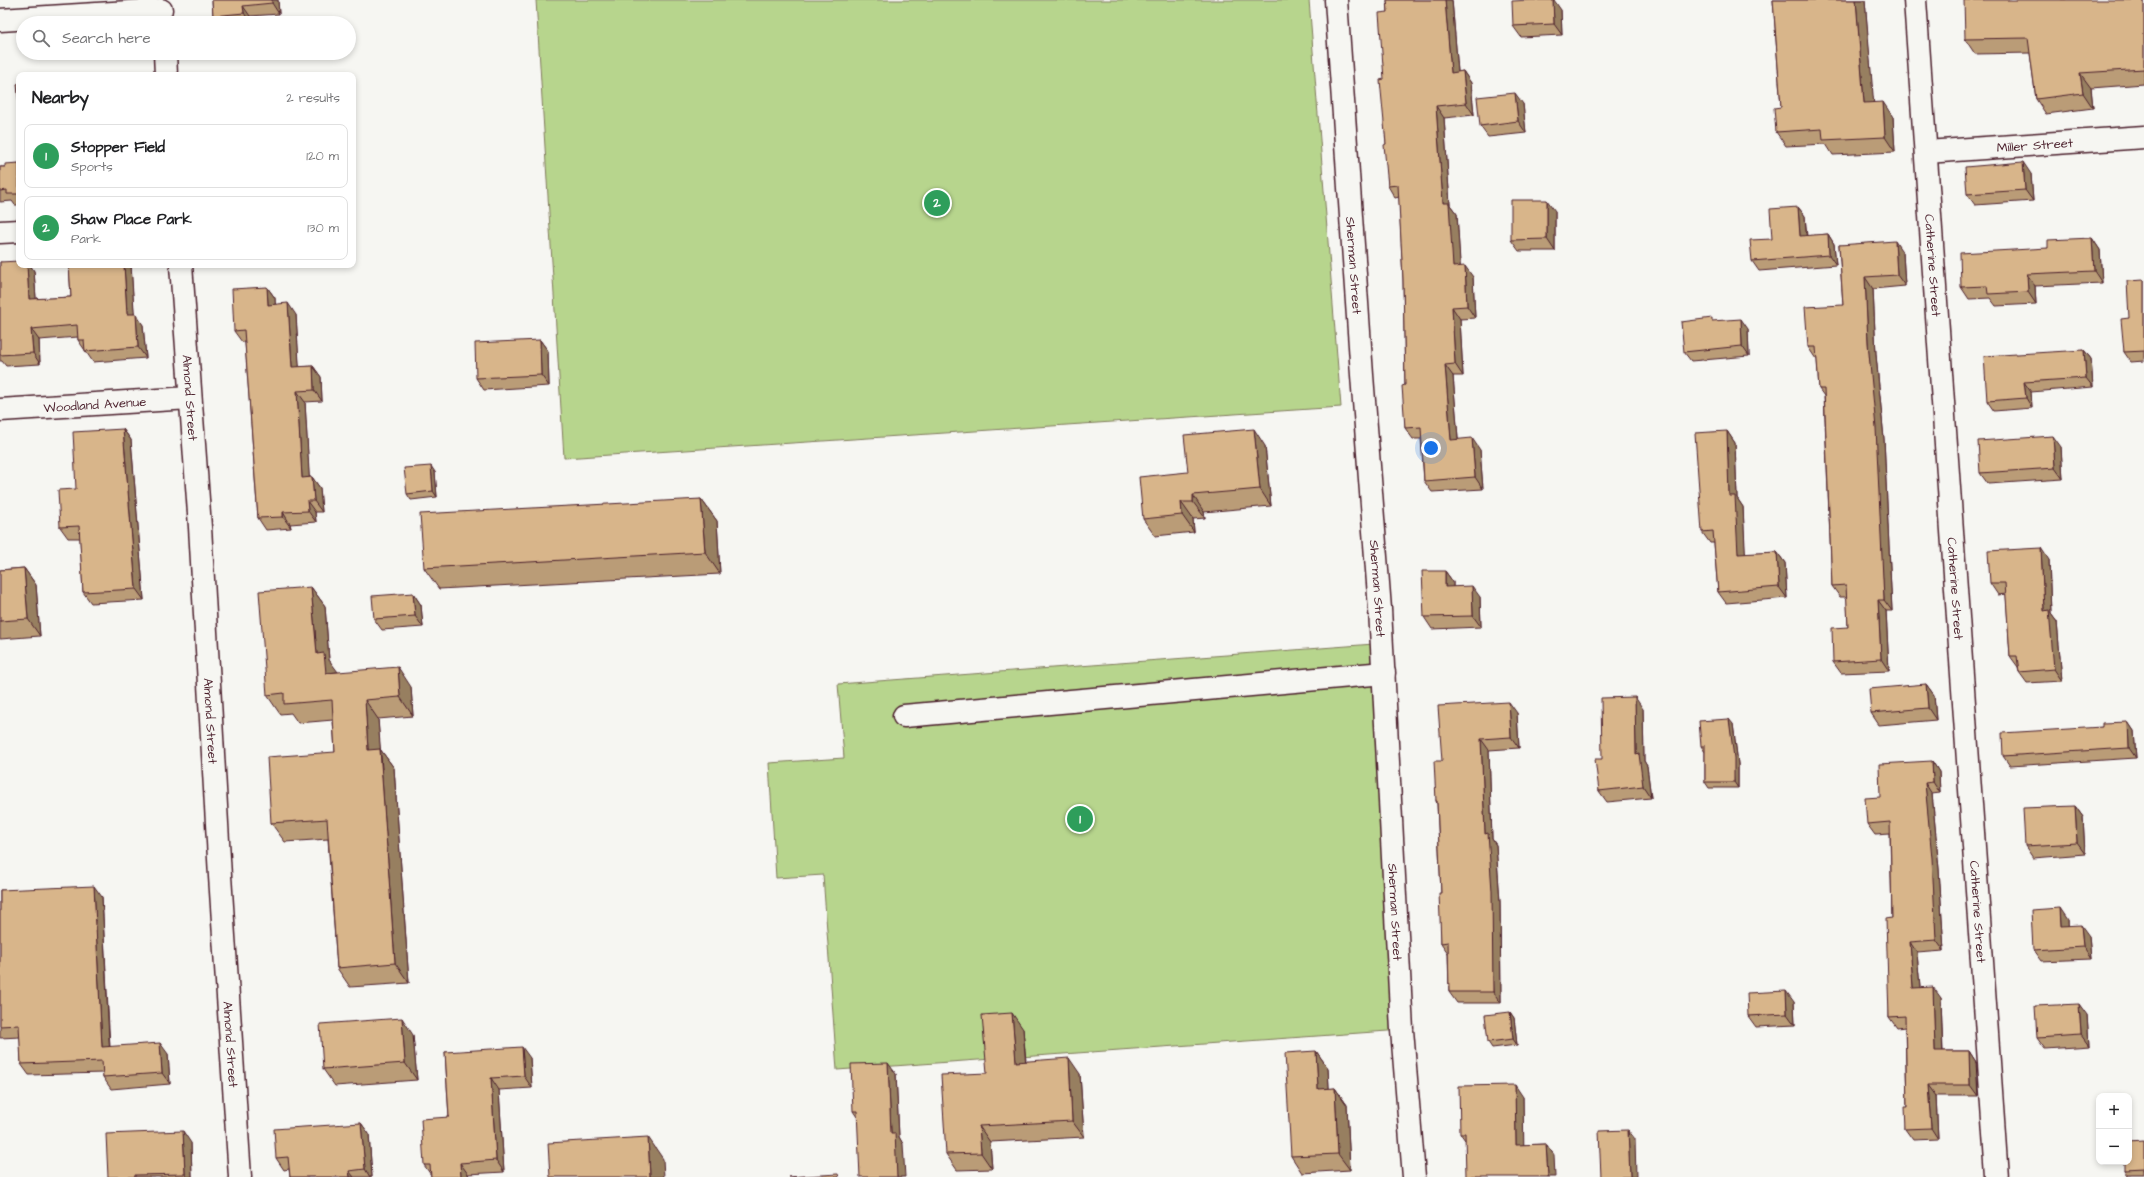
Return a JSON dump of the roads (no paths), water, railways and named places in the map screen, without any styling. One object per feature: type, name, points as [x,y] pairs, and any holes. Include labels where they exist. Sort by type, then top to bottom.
[{"type":"street","name":"Sherman Street","points":[[1336,0],[1384,673],[1402,1030],[1414,1177]]},
{"type":"street","name":"Catherine Street","points":[[1915,0],[1997,1177]]},
{"type":"street","points":[[72,16],[162,11]]},
{"type":"street","points":[[0,20],[16,19]]},
{"type":"street","points":[[165,60],[166,72]]},
{"type":"street","name":"Miller Street","points":[[1926,152],[2144,137]]},
{"type":"street","points":[[0,232],[16,231]]},
{"type":"street","name":"Almond Street","points":[[181,268],[240,1177]]},
{"type":"street","name":"Woodland Avenue","points":[[0,410],[190,398]]},
{"type":"street","points":[[904,716],[1384,673]]},
{"type":"place","name":"Shaw Place Park","points":[[937,203]]},
{"type":"place","name":"Stopper Field","points":[[1080,819]]}]
